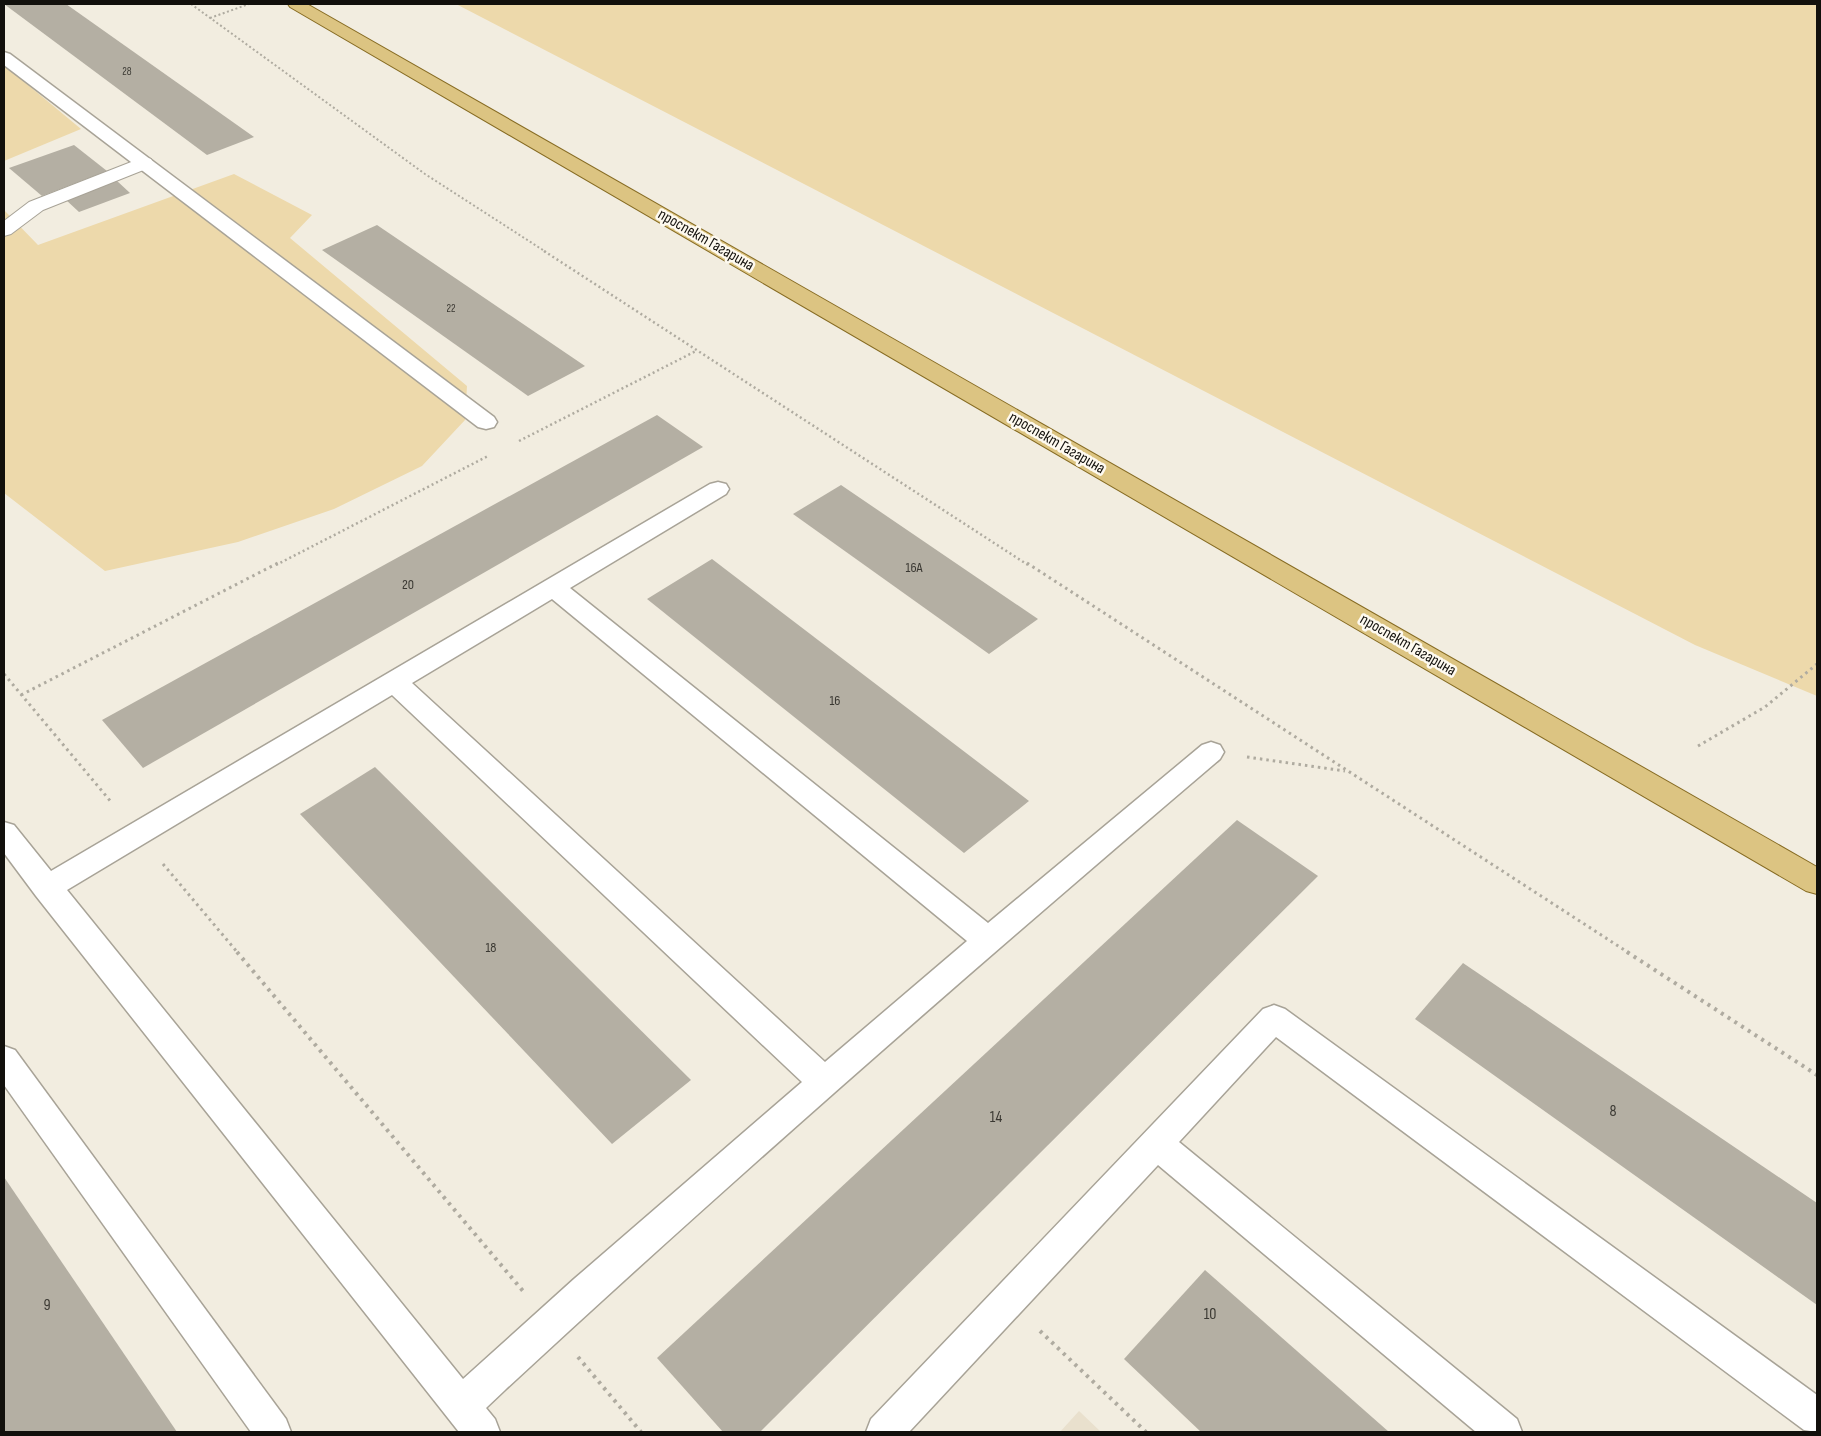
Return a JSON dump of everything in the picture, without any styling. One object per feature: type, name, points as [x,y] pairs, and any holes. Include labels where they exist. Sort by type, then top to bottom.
[{"type":"main road","name":"проспект Гагарина","points":[[296,4],[1817,882]]},
{"type":"street","points":[[4,230],[36,206],[144,163]]},
{"type":"lane","points":[[4,57],[486,422]]},
{"type":"lane","points":[[46,888],[718,489]]},
{"type":"lane","points":[[554,588],[987,940]]},
{"type":"lane","points":[[394,681],[824,1082]]},
{"type":"lane","points":[[461,1406],[550,1323],[824,1082],[987,940],[1211,752]]},
{"type":"lane","points":[[7,843],[46,888],[482,1432]]},
{"type":"lane","points":[[884,1432],[1274,1018],[1817,1417]]},
{"type":"lane","points":[[4,1060],[273,1432]]},
{"type":"lane","points":[[1156,1143],[1504,1432]]},
{"type":"path","points":[[191,4],[425,174],[1817,1075]]},
{"type":"path","points":[[210,18],[249,4]]},
{"type":"path","points":[[518,441],[696,350]]},
{"type":"path","points":[[21,695],[492,454]]},
{"type":"path","points":[[1698,746],[1765,707],[1817,664]]},
{"type":"path","points":[[4,674],[641,1432]]},
{"type":"path","points":[[1211,752],[1348,772]]},
{"type":"path","points":[[1008,1300],[1146,1432]]},
{"type":"shaded area","points":[[456,4],[1817,4],[1817,696],[1695,645]]},
{"type":"shaded area","points":[[4,65],[81,129],[4,161]]},
{"type":"shaded area","points":[[234,174],[312,215],[290,238],[467,386],[465,420],[422,466],[334,509],[238,542],[105,571],[4,493],[4,210],[38,245]]},
{"type":"shaded area","points":[[1079,1411],[1101,1432],[1060,1432]]},
{"type":"building","points":[[4,4],[66,4],[254,137],[207,155]]},
{"type":"building","points":[[74,145],[107,171],[42,196],[9,168]]},
{"type":"building","points":[[116,180],[130,193],[79,212],[65,199]]},
{"type":"building","points":[[377,225],[585,366],[528,396],[322,250]]},
{"type":"building","points":[[657,415],[703,447],[143,768],[102,720]]},
{"type":"building","points":[[841,485],[1038,619],[989,654],[793,514]]},
{"type":"building","points":[[712,559],[1029,801],[964,853],[647,599]]},
{"type":"building","points":[[375,767],[691,1080],[612,1144],[300,814]]},
{"type":"building","points":[[1237,820],[1318,876],[760,1432],[723,1432],[657,1358]]},
{"type":"building","points":[[1463,963],[1817,1203],[1817,1305],[1415,1019]]},
{"type":"building","points":[[4,1177],[177,1432],[4,1432]]},
{"type":"building","points":[[1205,1270],[1389,1432],[1201,1432],[1124,1359]]}]
